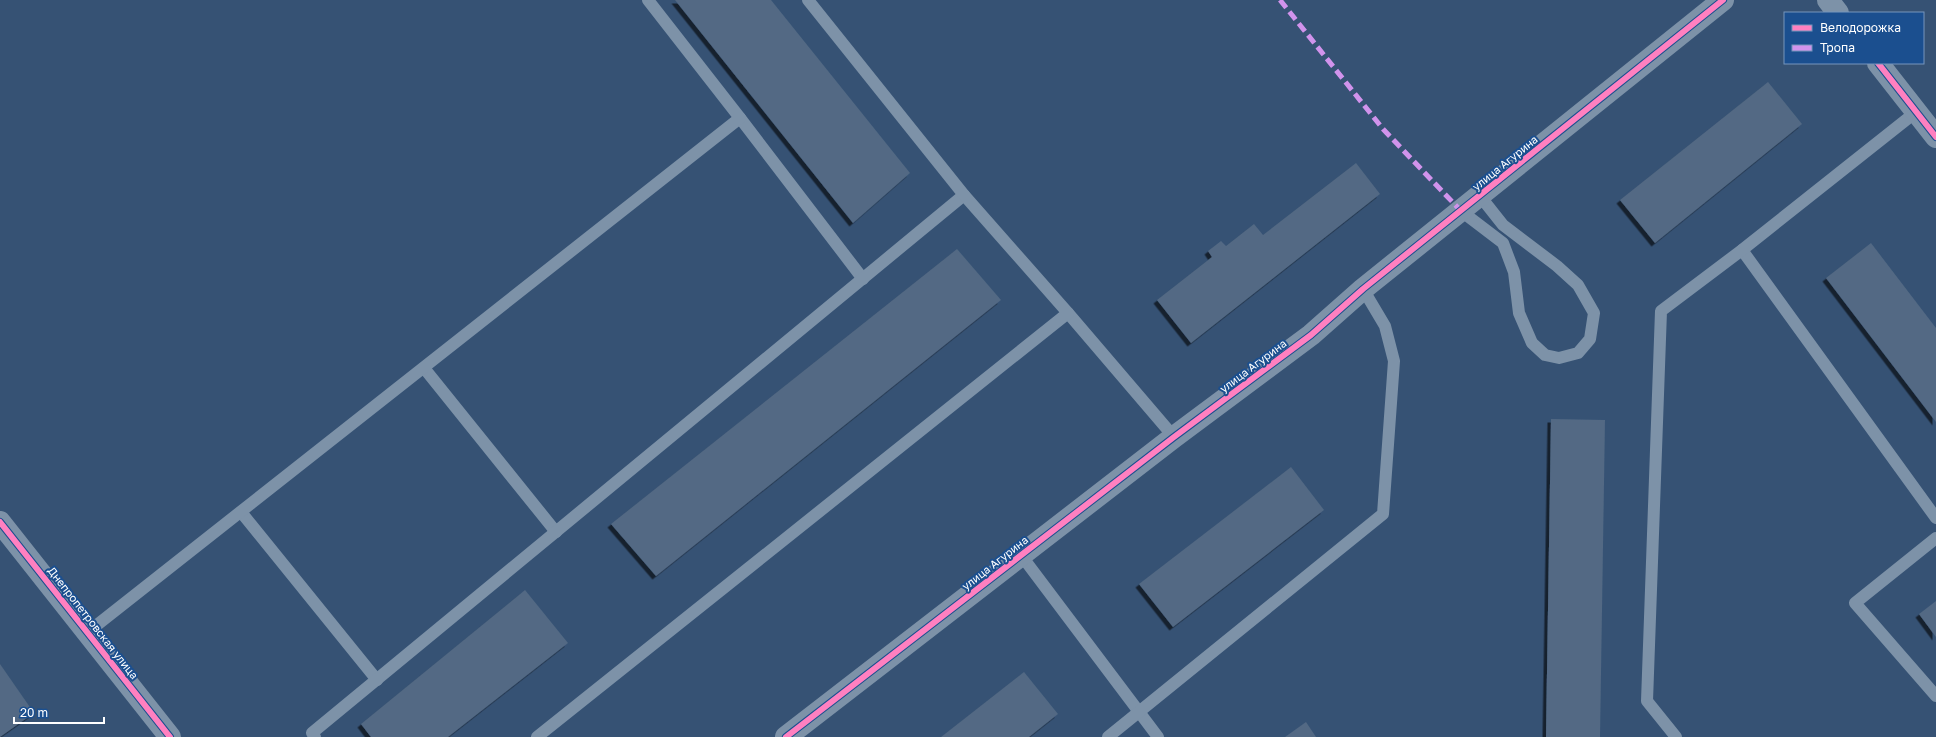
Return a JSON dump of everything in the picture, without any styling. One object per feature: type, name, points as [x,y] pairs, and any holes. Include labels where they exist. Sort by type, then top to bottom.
[{"type":"street","name":"улица Агурина","points":[[786,737],[1174,437],[1311,335],[1461,211],[1723,0]]},
{"type":"street","points":[[1828,0],[1837,12]]},
{"type":"street","points":[[1879,64],[1936,137]]},
{"type":"street","name":"Днепропетровская улица","points":[[0,522],[170,737]]},
{"type":"lane","points":[[648,0],[862,279]]},
{"type":"lane","points":[[808,0],[964,195],[1068,313],[1174,437]]},
{"type":"lane","points":[[1676,737],[1647,701],[1661,311],[1742,250],[1916,112]]},
{"type":"lane","points":[[88,632],[740,118]]},
{"type":"lane","points":[[315,737],[312,733],[964,195]]},
{"type":"lane","points":[[1461,211],[1503,243],[1514,272],[1519,313],[1532,343],[1545,355],[1559,358],[1578,353],[1590,339],[1594,313],[1578,285],[1557,266],[1503,225],[1480,196]]},
{"type":"lane","points":[[1742,250],[1936,518]]},
{"type":"lane","points":[[1108,737],[1383,514],[1394,361],[1385,326],[1364,290]]},
{"type":"lane","points":[[537,737],[1068,313]]},
{"type":"lane","points":[[424,368],[556,532]]},
{"type":"lane","points":[[241,512],[377,680]]},
{"type":"lane","points":[[1936,538],[1855,603],[1936,696]]},
{"type":"lane","points":[[1021,555],[1158,737]]},
{"type":"building","points":[[675,0],[771,0],[910,173],[853,223]]},
{"type":"building","points":[[1768,82],[1802,124],[1655,243],[1620,200]]},
{"type":"building","points":[[1356,163],[1380,194],[1191,343],[1157,300],[1212,257],[1208,251],[1221,241],[1226,246],[1254,224],[1263,235]]},
{"type":"building","points":[[1871,243],[1936,328],[1936,422],[1826,278]]},
{"type":"building","points":[[957,249],[1001,300],[656,576],[611,524]]},
{"type":"building","points":[[1551,419],[1605,420],[1600,737],[1546,737]]},
{"type":"building","points":[[1291,467],[1324,510],[1173,627],[1139,584]]},
{"type":"building","points":[[525,590],[568,643],[448,737],[371,737],[361,724]]},
{"type":"building","points":[[1936,601],[1936,637],[1919,614]]},
{"type":"building","points":[[0,664],[34,713],[0,737]]},
{"type":"building","points":[[1024,672],[1058,714],[1029,737],[941,737]]},
{"type":"building","points":[[1306,722],[1316,737],[1285,737]]},
{"type":"marked path","points":[[1280,0],[1383,129],[1461,211]]},
{"type":"cycle path","points":[[786,737],[1174,437],[1311,335],[1363,289],[1723,0]]},
{"type":"cycle path","points":[[1879,64],[1936,137]]},
{"type":"cycle path","points":[[0,522],[170,737]]}]
